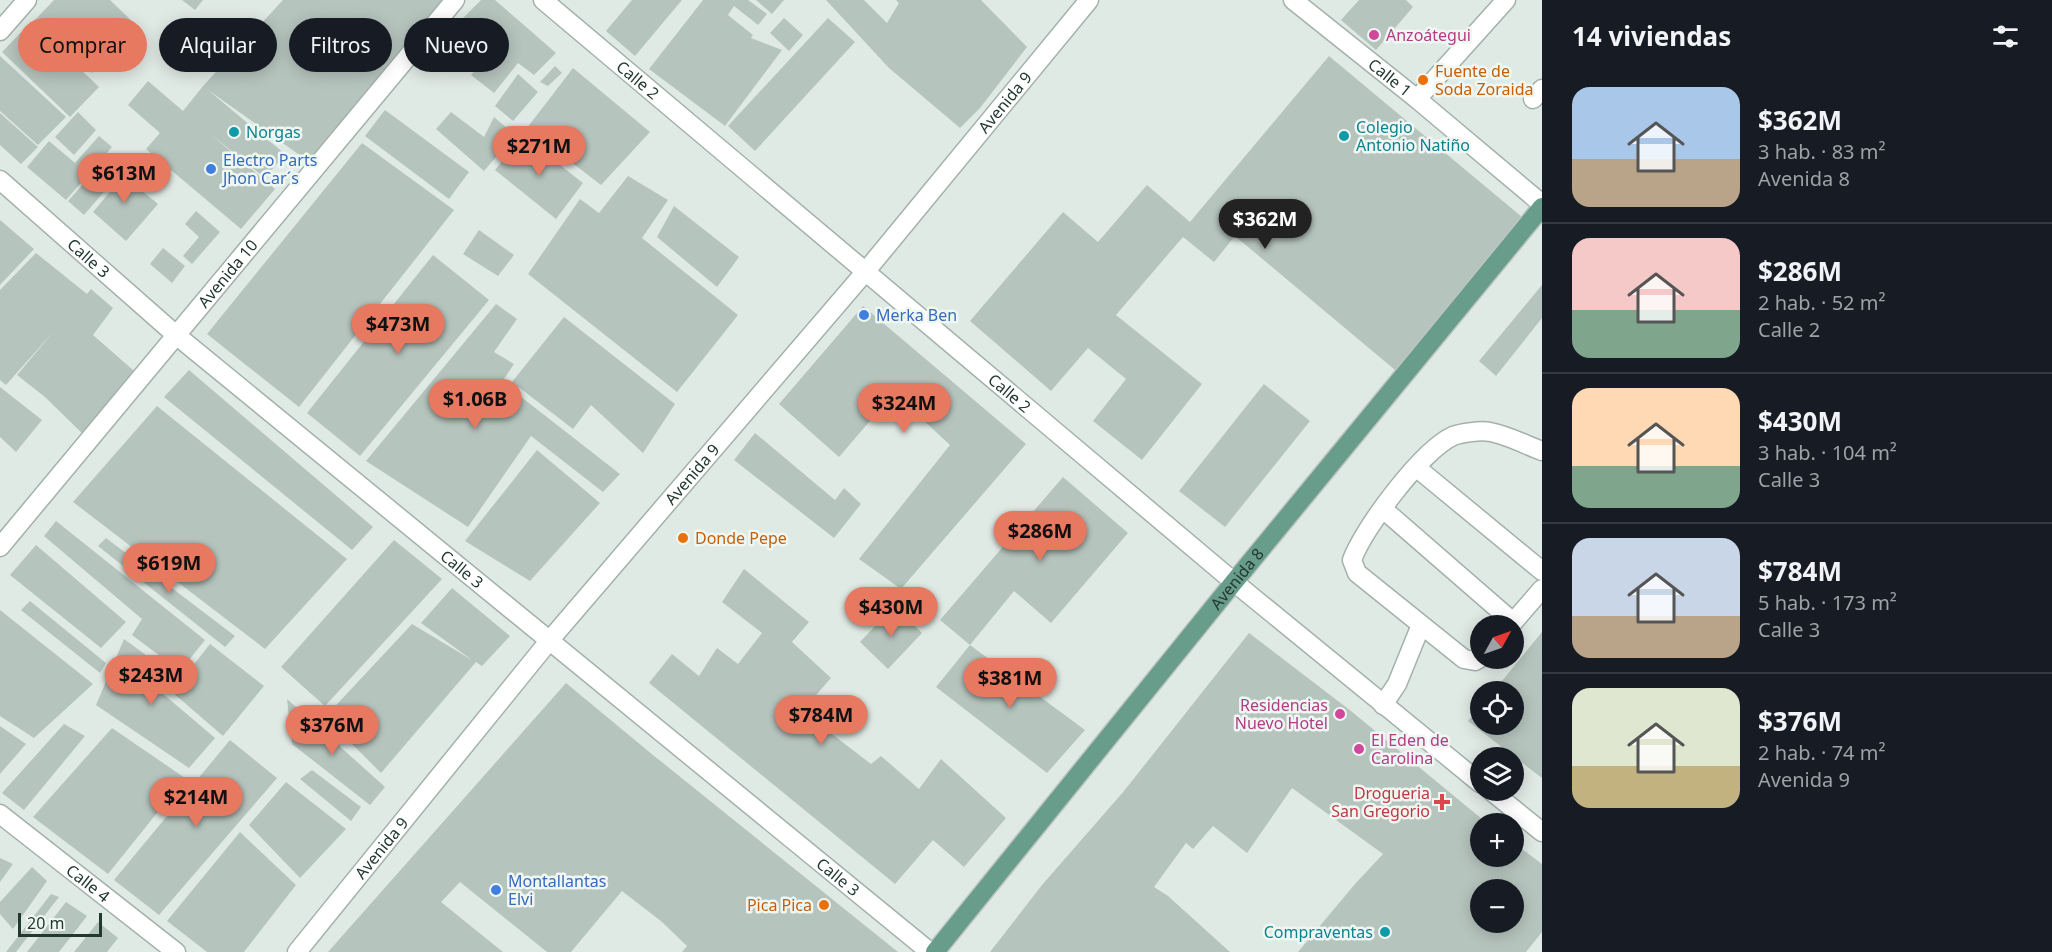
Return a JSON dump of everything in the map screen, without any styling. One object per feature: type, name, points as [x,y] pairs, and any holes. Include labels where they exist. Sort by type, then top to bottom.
[{"type":"main road","name":"Avenida 8","points":[[935,952],[1542,205]]},
{"type":"street","points":[[0,31],[27,0]]},
{"type":"street","name":"Avenida 10","points":[[0,547],[455,0]]},
{"type":"street","name":"Calle 2","points":[[543,0],[1234,582],[1470,775]]},
{"type":"street","name":"Avenida 9","points":[[297,952],[549,641],[866,271],[1089,0]]},
{"type":"street","name":"Calle 1","points":[[1293,0],[1417,99],[1542,205]]},
{"type":"street","points":[[1417,99],[1506,0]]},
{"type":"street","name":"Calle 3","points":[[0,180],[176,335],[930,952]]},
{"type":"street","points":[[1470,660],[1464,659],[1357,573],[1352,560],[1357,547],[1383,508],[1430,453],[1454,436],[1489,431],[1542,451]]},
{"type":"street","points":[[1417,468],[1542,572]]},
{"type":"street","points":[[1383,508],[1502,615]]},
{"type":"street","points":[[1520,615],[1542,589]]},
{"type":"street","points":[[1383,705],[1397,684],[1421,625]]},
{"type":"street","points":[[1504,801],[1542,832]]},
{"type":"street","name":"Calle 4","points":[[0,814],[176,952]]},
{"type":"building","points":[[54,0],[110,0],[129,18],[37,18]]},
{"type":"building","points":[[182,0],[203,0],[195,10]]},
{"type":"building","points":[[283,0],[453,0],[438,18],[404,18],[404,59],[315,166],[208,90],[285,154],[265,178],[208,132],[275,189],[241,229],[146,149],[160,133],[128,105],[148,81],[183,111],[216,72],[277,72],[277,18],[266,18]]},
{"type":"building","points":[[481,0],[495,0],[556,53],[534,75],[518,63],[494,93],[471,75],[474,72],[509,72],[509,18],[463,18]]},
{"type":"building","points":[[632,0],[682,0],[635,56],[606,31]]},
{"type":"building","points":[[703,0],[748,0],[767,14],[758,25],[734,6],[728,15],[753,35],[751,38],[782,50],[725,126],[649,69]]},
{"type":"building","points":[[756,0],[784,0],[772,14]]},
{"type":"building","points":[[826,0],[864,0],[887,23],[899,3],[896,0],[981,0],[1027,47],[980,108],[960,128],[889,68]]},
{"type":"building","name":"Anzoátegui","points":[[1359,0],[1406,0],[1413,7],[1376,50],[1341,20]]},
{"type":"building","points":[[784,18],[803,35],[789,51],[770,33]]},
{"type":"building","points":[[828,18],[855,42],[755,151],[728,126]]},
{"type":"building","points":[[18,35],[18,67],[2,52]]},
{"type":"building","points":[[0,56],[66,117],[38,145],[0,111]]},
{"type":"building","name":"Colegio Antonio Natiño","points":[[1329,56],[1522,217],[1395,370],[1235,236],[1214,262],[1183,237],[1116,315],[1202,384],[1142,460],[1093,421],[1126,379],[1088,348],[1051,391],[970,321],[1063,212],[1098,242],[1147,185],[1190,222]]},
{"type":"building","points":[[555,66],[562,73],[548,86],[540,82]]},
{"type":"building","points":[[573,68],[650,132],[601,185],[527,128]]},
{"type":"building","points":[[23,72],[83,72],[99,87],[70,117]]},
{"type":"building","points":[[518,74],[538,92],[513,121],[495,106]]},
{"type":"building","points":[[385,110],[469,172],[449,199],[365,136]]},
{"type":"building","points":[[78,112],[96,130],[74,155],[55,137]]},
{"type":"building","points":[[451,112],[484,137],[494,117],[515,135],[484,171],[436,129]]},
{"type":"building","points":[[0,113],[38,147],[21,164],[0,145]]},
{"type":"building","points":[[99,136],[112,147],[66,200],[27,167],[49,141],[75,163]]},
{"type":"building","points":[[523,136],[583,183],[556,219],[495,170]]},
{"type":"building","points":[[362,143],[454,210],[299,407],[207,334]]},
{"type":"building","points":[[107,162],[158,204],[126,241],[93,212],[115,186],[98,172]]},
{"type":"building","points":[[93,173],[109,186],[84,215],[68,201]]},
{"type":"building","points":[[628,176],[668,200],[642,238],[738,315],[677,392],[528,274],[580,199],[599,213]]},
{"type":"building","points":[[674,206],[739,257],[717,287],[657,237]]},
{"type":"building","points":[[196,211],[220,232],[192,264],[183,256],[199,237],[185,224]]},
{"type":"building","points":[[0,220],[34,249],[0,285]]},
{"type":"building","points":[[479,230],[514,255],[498,276],[463,254]]},
{"type":"building","points":[[163,248],[185,266],[172,283],[150,264]]},
{"type":"building","points":[[36,253],[87,294],[91,289],[113,308],[93,335],[141,377],[88,439],[45,397],[17,375],[54,331],[6,385],[0,380],[0,290]]},
{"type":"building","points":[[433,255],[489,300],[360,456],[307,413]]},
{"type":"building","points":[[1542,285],[1542,318],[1496,376],[1479,361]]},
{"type":"building","points":[[496,304],[517,319],[494,352],[514,364],[502,382],[620,474],[603,492],[531,436],[468,527],[366,461]]},
{"type":"building","points":[[863,306],[1026,444],[901,589],[859,559],[950,445],[894,393],[839,457],[779,404]]},
{"type":"building","points":[[564,317],[675,404],[643,453],[591,405],[573,429],[512,382]]},
{"type":"building","points":[[189,370],[373,527],[352,550],[164,397]]},
{"type":"building","points":[[1264,384],[1310,421],[1225,527],[1179,491]]},
{"type":"building","points":[[0,387],[42,420],[16,452],[0,437]]},
{"type":"building","points":[[157,406],[347,559],[265,649],[73,502]]},
{"type":"building","points":[[755,433],[835,500],[844,488],[861,504],[834,538],[734,460]]},
{"type":"building","points":[[537,450],[600,503],[530,581],[465,541]]},
{"type":"building","points":[[1063,477],[1128,533],[1051,623],[1014,591],[970,645],[940,620]]},
{"type":"building","points":[[56,521],[205,640],[180,671],[132,635],[142,619],[44,536]]},
{"type":"building","points":[[106,538],[235,636],[225,647],[98,546]]},
{"type":"building","points":[[394,540],[442,579],[325,706],[281,667]]},
{"type":"building","points":[[36,545],[126,622],[101,648],[10,575]]},
{"type":"building","points":[[744,569],[809,622],[792,642],[831,678],[802,711],[871,764],[881,756],[919,789],[941,759],[1006,818],[964,867],[933,840],[895,884],[649,683],[672,654],[699,676],[717,648],[738,664],[762,633],[722,602]]},
{"type":"building","points":[[452,588],[510,636],[482,666],[476,662],[381,773],[325,717],[412,624],[472,660],[421,623]]},
{"type":"building","points":[[30,601],[106,663],[100,673],[21,610]]},
{"type":"building","points":[[894,606],[922,633],[888,669],[860,642]]},
{"type":"building","points":[[0,610],[93,684],[34,738],[0,716]]},
{"type":"building","points":[[1542,632],[1542,778],[1524,764],[1524,747],[1502,747],[1486,735],[1524,735],[1524,681],[1502,681],[1512,669],[1524,669],[1524,654]]},
{"type":"building","points":[[1249,633],[1351,711],[1475,813],[1470,813],[1470,867],[1524,867],[1524,850],[1542,864],[1542,932],[1526,952],[1298,952],[1383,854],[1292,788],[1247,853],[1213,826],[1193,849],[1186,843],[1154,887],[1168,896],[1230,952],[990,952],[1042,885],[1124,791]]},
{"type":"building","points":[[124,639],[173,675],[162,693],[215,738],[189,768],[96,705]]},
{"type":"building","points":[[210,644],[264,686],[223,736],[172,692]]},
{"type":"building","points":[[970,645],[1085,730],[1047,773],[936,687]]},
{"type":"building","points":[[566,683],[898,952],[682,952],[687,946],[662,922],[622,891],[571,952],[547,952],[460,882],[441,902],[503,952],[328,952]]},
{"type":"building","points":[[287,699],[385,787],[370,805],[292,744]]},
{"type":"building","points":[[64,724],[85,736],[24,810],[2,793]]},
{"type":"building","points":[[0,726],[26,744],[0,774]]},
{"type":"building","points":[[112,728],[185,778],[108,874],[33,817]]},
{"type":"building","points":[[230,740],[277,778],[159,915],[114,880]]},
{"type":"building","points":[[312,770],[361,807],[351,821],[300,779]]},
{"type":"building","points":[[286,782],[346,829],[300,878],[249,825]]},
{"type":"building","points":[[240,832],[296,885],[244,952],[207,952],[167,921]]},
{"type":"building","points":[[0,858],[13,864],[0,882]]},
{"type":"building","points":[[32,867],[47,881],[13,929],[0,914],[0,902]]},
{"type":"building","points":[[51,894],[59,897],[16,952],[6,952]]},
{"type":"building","points":[[66,902],[87,916],[59,952],[27,952]]},
{"type":"building","points":[[98,922],[118,938],[107,952],[74,952]]},
{"type":"place","name":"Anzoátegui","points":[[1374,35]]},
{"type":"place","name":"Fuente de Soda Zoraida","points":[[1423,80]]},
{"type":"place","name":"Norgas","points":[[234,132]]},
{"type":"place","name":"Colegio Antonio Natiño","points":[[1344,136]]},
{"type":"place","name":"Electro Parts Jhon Car´s","points":[[211,169]]},
{"type":"place","name":"Merka Ben","points":[[864,315]]},
{"type":"place","name":"Donde Pepe","points":[[683,538]]},
{"type":"place","name":"Residencias Nuevo Hotel","points":[[1340,714]]},
{"type":"place","name":"El Eden de Carolina","points":[[1359,749]]},
{"type":"place","name":"Drogueria San Gregorio","points":[[1442,802]]},
{"type":"place","name":"Montallantas Elvi","points":[[496,890]]},
{"type":"place","name":"Pica Pica","points":[[824,905]]},
{"type":"place","name":"Compraventas","points":[[1385,932]]}]
